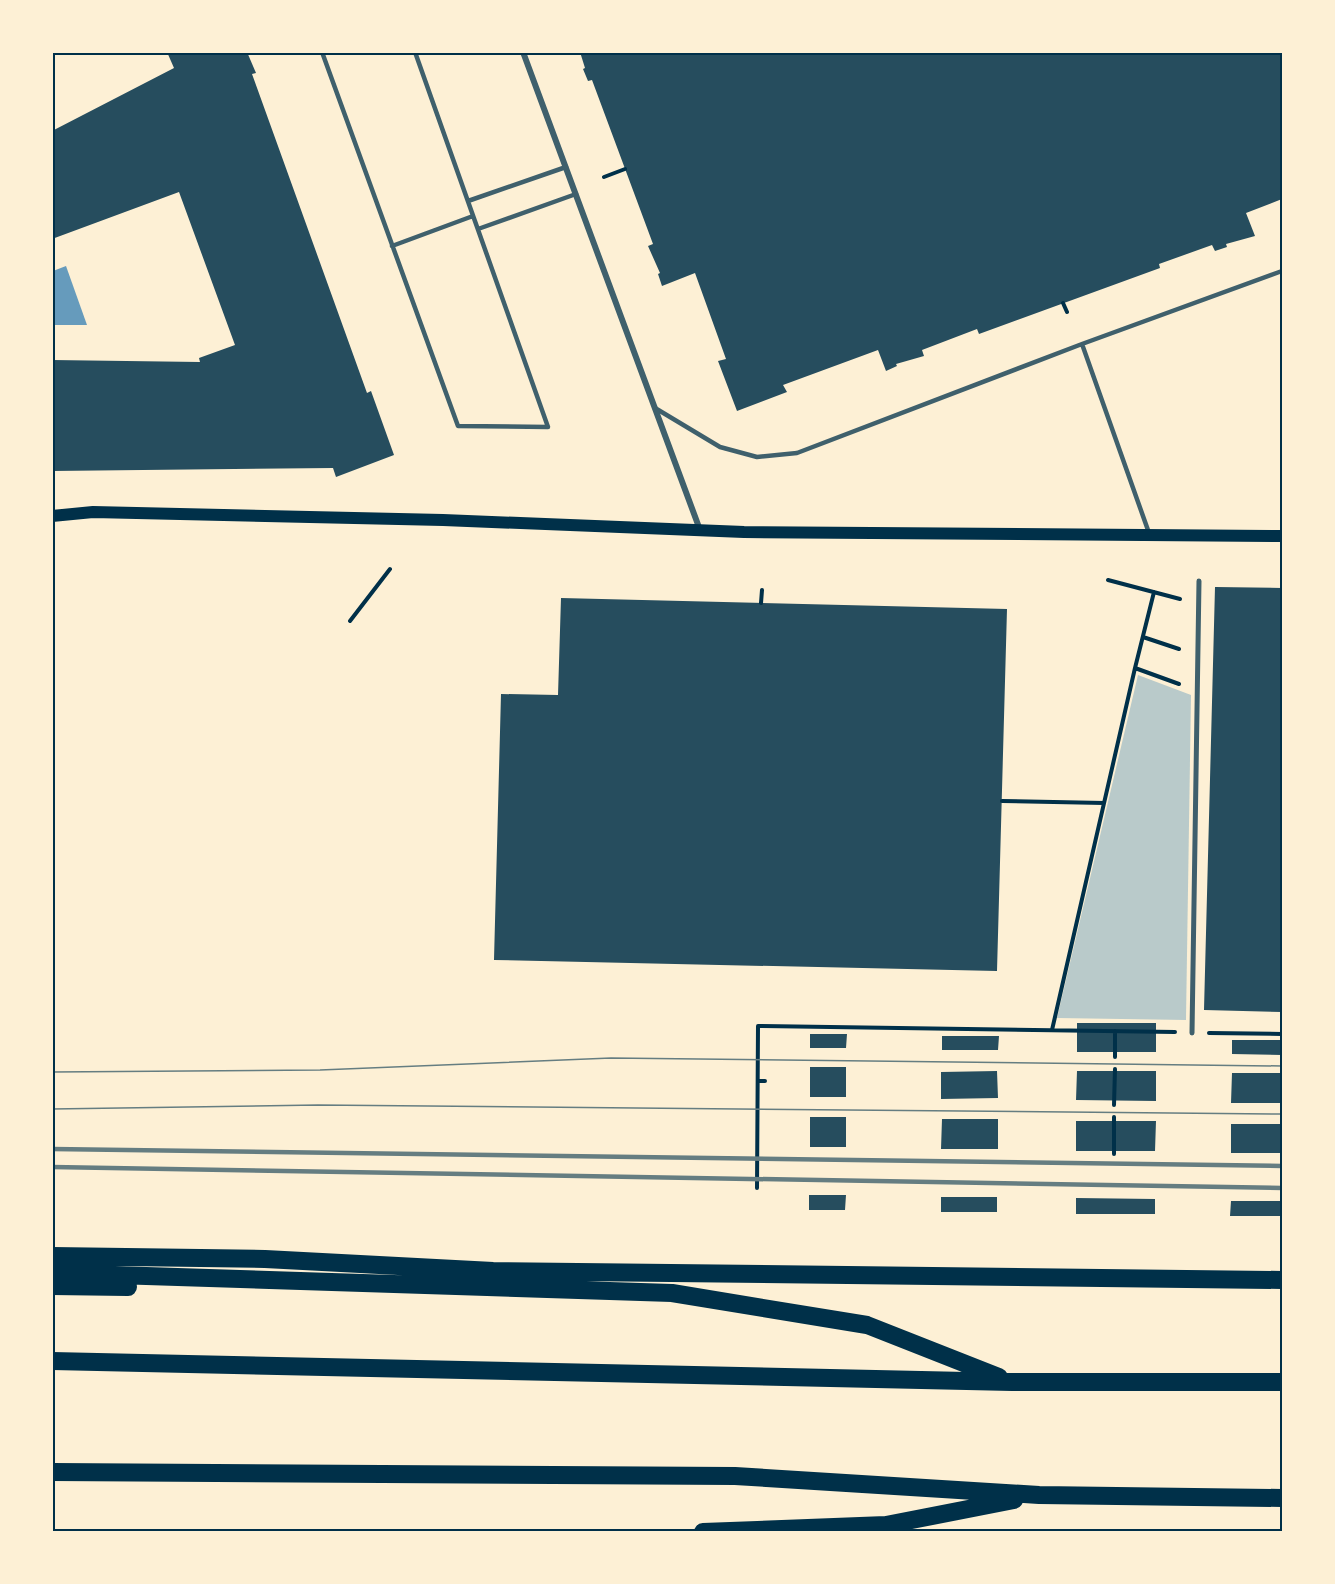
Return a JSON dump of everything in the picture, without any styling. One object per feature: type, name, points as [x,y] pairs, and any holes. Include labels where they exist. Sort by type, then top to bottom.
[{"type":"highway","points":[[52,1256],[265,1259],[493,1271],[1282,1280]]},
{"type":"highway","points":[[52,1286],[260,1288],[493,1271]]},
{"type":"highway","points":[[52,1273],[672,1293],[867,1325],[1012,1382]]},
{"type":"highway","points":[[52,1361],[1012,1382],[1282,1382]]},
{"type":"highway","points":[[52,1472],[735,1476],[1039,1495],[1282,1498]]},
{"type":"highway","points":[[703,1532],[886,1525],[1039,1495]]},
{"type":"main road","points":[[52,516],[93,512],[443,520],[756,532],[1282,536]]},
{"type":"street","points":[[523,52],[700,530]]},
{"type":"street","points":[[1192,1033],[1198,581]]},
{"type":"lane","points":[[322,52],[458,426],[548,427],[415,52]]},
{"type":"lane","points":[[468,201],[566,167]]},
{"type":"lane","points":[[478,229],[576,194]]},
{"type":"lane","points":[[392,246],[473,216]]},
{"type":"lane","points":[[655,408],[720,447],[757,457],[797,453],[1082,344],[1282,271]]},
{"type":"lane","points":[[1082,344],[1149,534]]},
{"type":"path","points":[[604,177],[625,169]]},
{"type":"path","points":[[1063,303],[1067,312]]},
{"type":"path","points":[[350,621],[390,569]]},
{"type":"path","points":[[1108,580],[1198,604]]},
{"type":"path","points":[[761,603],[762,590]]},
{"type":"path","points":[[1052,1030],[1154,591]]},
{"type":"path","points":[[1143,637],[1163,644]]},
{"type":"path","points":[[1135,668],[1196,691]]},
{"type":"path","points":[[1002,801],[1104,803]]},
{"type":"path","points":[[756,1188],[759,1026],[1282,1034]]},
{"type":"path","points":[[1115,1031],[1115,1058]]},
{"type":"path","points":[[1114,1105],[1115,1069]]},
{"type":"path","points":[[758,1081],[765,1081]]},
{"type":"path","points":[[1114,1117],[1114,1154]]},
{"type":"shaded area","points":[[1138,675],[1191,695],[1186,1020],[1057,1018]]},
{"type":"water","points":[[66,266],[87,325],[53,325],[53,271]]},
{"type":"building","points":[[167,52],[247,52],[256,73],[252,74],[367,393],[371,391],[394,455],[336,477],[333,468],[52,471],[52,360],[200,362],[199,358],[235,345],[179,192],[52,239],[52,131],[174,68]]},
{"type":"building","points":[[580,52],[1282,52],[1282,199],[1246,213],[1255,236],[1226,244],[1227,247],[1215,251],[1212,245],[1159,264],[1160,268],[979,334],[977,329],[922,350],[924,356],[896,364],[897,366],[886,371],[878,350],[783,385],[787,392],[737,411],[718,361],[726,359],[695,273],[662,286],[658,274],[660,273],[648,246],[653,244],[592,80],[588,81],[583,69],[585,68]]},
{"type":"building","points":[[1215,587],[1282,588],[1282,1012],[1204,1010]]},
{"type":"building","points":[[561,598],[1007,609],[997,971],[494,960],[501,694],[558,695]]},
{"type":"building","points":[[1077,1023],[1156,1023],[1156,1052],[1077,1052]]},
{"type":"building","points":[[810,1034],[847,1034],[846,1048],[810,1048]]},
{"type":"building","points":[[942,1036],[999,1036],[998,1050],[942,1050]]},
{"type":"building","points":[[1232,1040],[1282,1040],[1282,1055],[1232,1054]]},
{"type":"building","points":[[810,1067],[846,1067],[846,1097],[810,1097]]},
{"type":"building","points":[[997,1071],[998,1098],[941,1099],[941,1072]]},
{"type":"building","points":[[1077,1071],[1156,1071],[1156,1101],[1076,1100]]},
{"type":"building","points":[[1232,1073],[1282,1073],[1282,1103],[1231,1103]]},
{"type":"building","points":[[810,1117],[846,1117],[846,1147],[810,1147]]},
{"type":"building","points":[[942,1119],[998,1119],[998,1149],[941,1149]]},
{"type":"building","points":[[1076,1121],[1156,1121],[1155,1151],[1076,1151]]},
{"type":"building","points":[[1231,1124],[1282,1124],[1282,1153],[1231,1153]]},
{"type":"building","points":[[809,1195],[846,1195],[845,1210],[809,1210]]},
{"type":"building","points":[[941,1197],[997,1197],[997,1212],[941,1212]]},
{"type":"building","points":[[1076,1198],[1155,1199],[1155,1214],[1076,1214]]},
{"type":"building","points":[[1231,1201],[1282,1201],[1282,1216],[1230,1216]]},
{"type":"tram line","points":[[52,1072],[320,1070],[611,1058],[1282,1066]]},
{"type":"tram line","points":[[52,1109],[318,1105],[1282,1114]]},
{"type":"railway","points":[[52,1149],[1282,1166]]},
{"type":"railway","points":[[52,1167],[1282,1188]]}]
